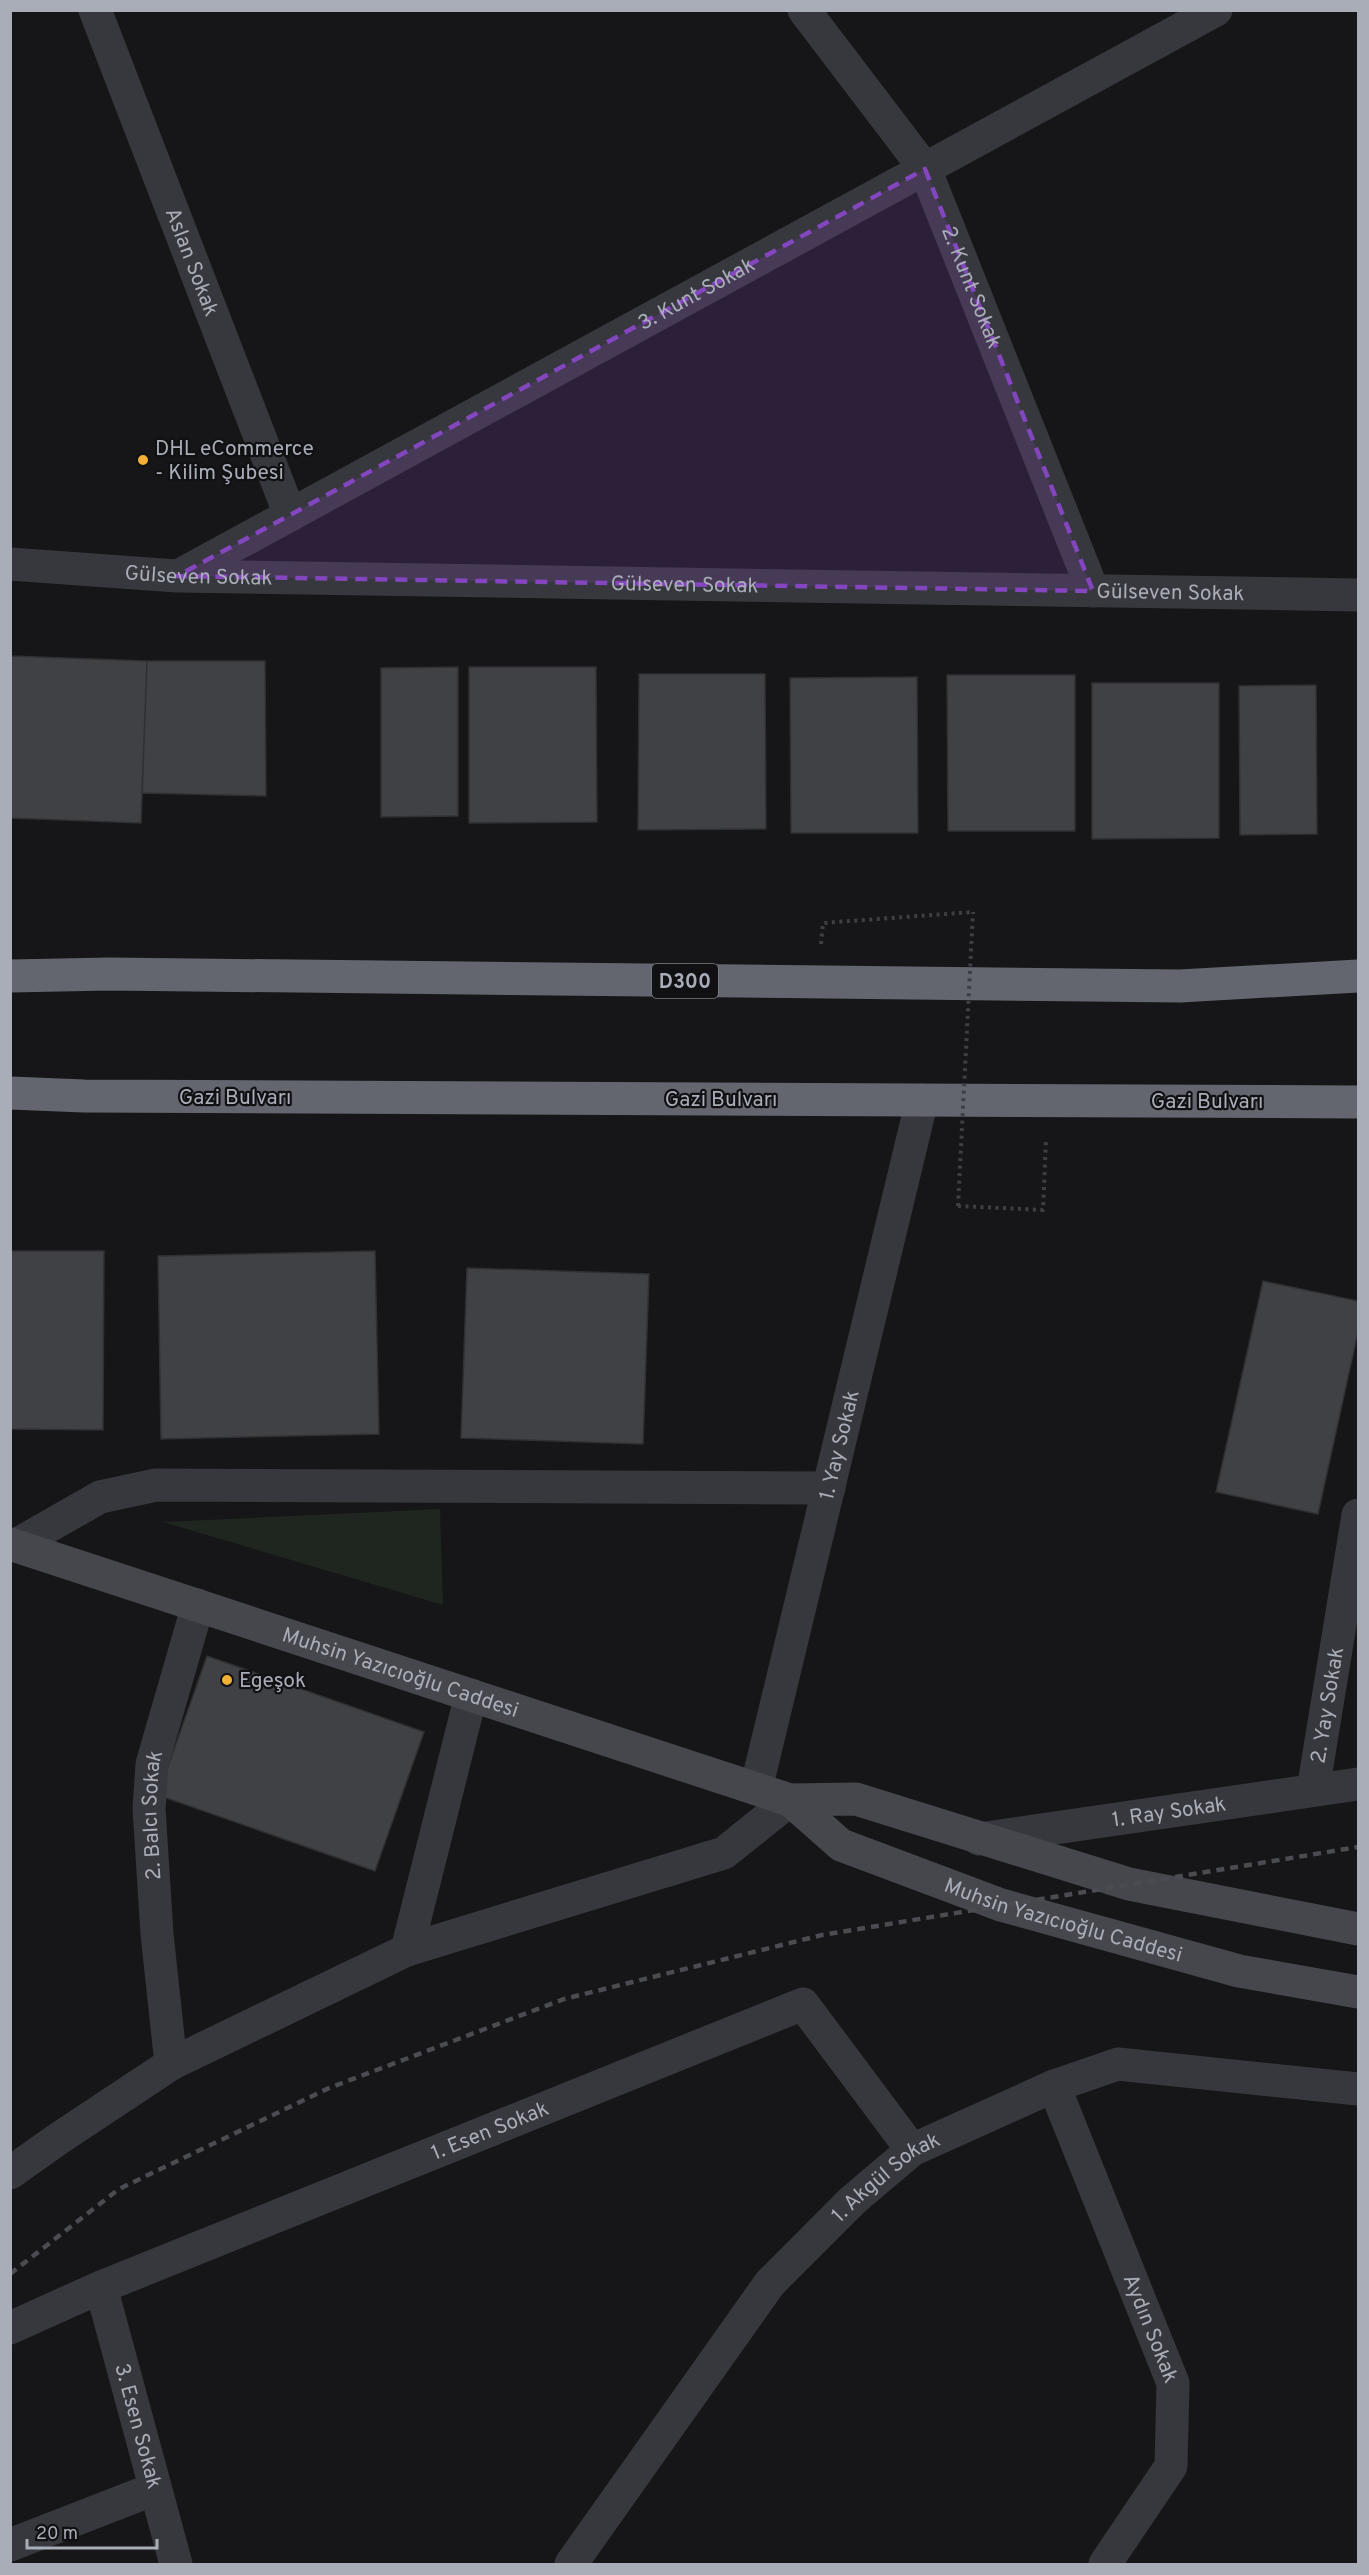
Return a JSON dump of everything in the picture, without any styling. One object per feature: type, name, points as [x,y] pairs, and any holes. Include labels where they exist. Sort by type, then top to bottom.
[{"type":"highway","points":[[10,960],[110,974]]},
{"type":"highway","name":"D300","points":[[10,976],[110,974],[1180,986],[1359,976]]},
{"type":"highway","name":"Gazi Bulvarı","points":[[10,1093],[84,1096],[1359,1102]]},
{"type":"highway","name":"Gazi Bulvarı","points":[[10,1105],[84,1096]]},
{"type":"street","name":"Aslan Sokak","points":[[95,10],[290,514]]},
{"type":"street","name":"2. Kunt Sokak","points":[[804,10],[925,169],[1093,591]]},
{"type":"street","name":"3. Kunt Sokak","points":[[177,576],[1216,10]]},
{"type":"street","name":"Gülseven Sokak","points":[[10,564],[177,576],[1359,595]]},
{"type":"street","name":"1. Yay Sokak","points":[[756,1789],[922,1100]]},
{"type":"street","points":[[13,1545],[100,1497],[156,1485],[829,1488]]},
{"type":"street","name":"2. Yay Sokak","points":[[1313,1790],[1359,1515]]},
{"type":"street","name":"Muhsin Yazıcıoğlu Caddesi","points":[[13,1545],[789,1800],[856,1799],[1130,1884],[1359,1929]]},
{"type":"street","name":"2. Balcı Sokak","points":[[171,2064],[157,1934],[148,1808],[152,1764],[198,1605]]},
{"type":"street","points":[[407,1950],[471,1695]]},
{"type":"street","name":"1. Ray Sokak","points":[[979,1839],[1359,1784]]},
{"type":"street","points":[[10,2173],[171,2064],[407,1950],[724,1853],[789,1800]]},
{"type":"street","name":"Muhsin Yazıcıoğlu Caddesi","points":[[789,1800],[841,1845],[1001,1905],[1239,1971],[1359,1992]]},
{"type":"street","name":"1. Esen Sokak","points":[[10,2328],[101,2287],[803,2004],[912,2150]]},
{"type":"street","name":"1. Akgül Sokak","points":[[571,2565],[770,2283],[854,2200],[912,2150],[1054,2086],[1119,2064],[1359,2089]]},
{"type":"street","name":"Aydın Sokak","points":[[1054,2086],[1173,2383],[1171,2466],[1105,2565]]},
{"type":"street","name":"3. Esen Sokak","points":[[101,2287],[176,2565]]},
{"type":"street","points":[[10,2545],[154,2489]]},
{"type":"path","points":[[818,982],[823,923],[973,912],[958,1206],[1043,1210],[1047,1101]]},
{"type":"highlighted area","points":[[925,169],[1093,591],[177,576],[290,515]]},
{"type":"shaded area","points":[[440,1509],[443,1605],[163,1522]]},
{"type":"building","points":[[10,656],[147,661],[141,823],[10,818]]},
{"type":"building","points":[[147,661],[265,661],[266,796],[142,793]]},
{"type":"building","points":[[458,667],[458,816],[381,817],[381,668]]},
{"type":"building","points":[[469,667],[596,667],[597,822],[469,823]]},
{"type":"building","points":[[639,674],[765,674],[766,829],[638,830]]},
{"type":"building","points":[[947,675],[1075,675],[1075,831],[948,831]]},
{"type":"building","points":[[917,677],[918,833],[791,833],[790,678]]},
{"type":"building","points":[[1092,683],[1219,683],[1219,838],[1092,839]]},
{"type":"building","points":[[1316,685],[1317,834],[1240,835],[1239,686]]},
{"type":"building","points":[[11,1251],[104,1251],[103,1430],[10,1429]]},
{"type":"building","points":[[375,1251],[379,1434],[161,1439],[158,1256]]},
{"type":"building","points":[[467,1268],[649,1274],[643,1444],[461,1438]]},
{"type":"building","points":[[1263,1281],[1358,1301],[1358,1332],[1318,1514],[1216,1492]]},
{"type":"building","points":[[207,1656],[424,1732],[375,1871],[158,1795]]},
{"type":"railway","points":[[10,2274],[119,2189],[329,2088],[564,1999],[822,1935],[1358,1847]]},
{"type":"place","name":"DHL eCommerce - Kilim Şubesi","points":[[143,460]]},
{"type":"place","name":"Egeşok","points":[[227,1680]]}]
